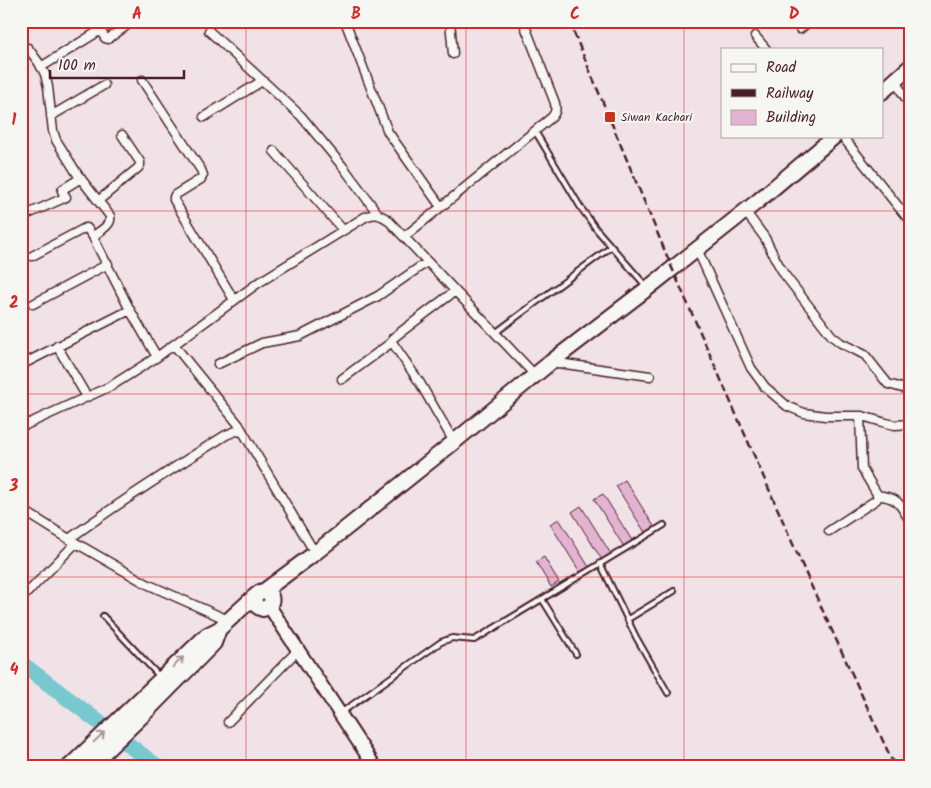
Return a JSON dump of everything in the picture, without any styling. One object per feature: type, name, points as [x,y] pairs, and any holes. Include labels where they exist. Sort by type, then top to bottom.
[{"type":"highway","points":[[884,90],[910,67]]},
{"type":"highway","points":[[68,767],[207,635],[224,624],[259,593],[315,553],[551,362],[745,211],[833,138]]},
{"type":"highway","points":[[259,593],[271,595],[272,601],[269,606]]},
{"type":"highway","points":[[90,767],[214,643],[224,624]]},
{"type":"main road","points":[[269,606],[375,767]]},
{"type":"street","points":[[41,67],[99,31],[107,39],[133,21]]},
{"type":"street","points":[[346,21],[388,132],[441,207]]},
{"type":"street","points":[[450,21],[453,54]]},
{"type":"street","points":[[404,237],[552,117],[556,109],[555,102],[523,21]]},
{"type":"street","points":[[800,29],[810,21]]},
{"type":"street","points":[[209,32],[301,116],[344,168],[378,214],[387,219],[535,375]]},
{"type":"street","points":[[755,36],[765,48]]},
{"type":"street","points":[[21,51],[28,48],[45,74],[56,140],[81,178],[110,216],[111,222],[94,238]]},
{"type":"street","points":[[142,80],[201,170],[201,180],[175,195],[174,200],[234,300]]},
{"type":"street","points":[[204,117],[262,81]]},
{"type":"street","points":[[895,81],[910,105]]},
{"type":"street","points":[[51,116],[104,85]]},
{"type":"street","points":[[98,201],[140,165],[140,162],[122,134]]},
{"type":"street","points":[[844,138],[910,219]]},
{"type":"street","points":[[274,152],[343,230]]},
{"type":"street","points":[[21,217],[64,198],[66,196],[62,191],[63,189],[81,178]]},
{"type":"street","points":[[745,211],[765,238],[784,274],[836,341],[865,355],[888,384],[910,392]]},
{"type":"street","points":[[22,426],[111,386],[157,357],[258,283],[370,214],[378,214]]},
{"type":"street","points":[[32,256],[87,228],[157,357]]},
{"type":"street","points":[[696,249],[751,368],[765,386],[787,406],[804,413],[825,416],[860,416],[896,425],[910,424]]},
{"type":"street","points":[[218,364],[257,345],[296,337],[307,332],[378,296],[427,262]]},
{"type":"street","points":[[33,304],[108,264]]},
{"type":"street","points":[[342,379],[392,342],[393,338],[455,291]]},
{"type":"street","points":[[21,365],[130,310]]},
{"type":"street","points":[[392,342],[420,383],[454,442]]},
{"type":"street","points":[[174,345],[239,425],[315,553]]},
{"type":"street","points":[[57,346],[87,397]]},
{"type":"street","points":[[551,362],[650,376]]},
{"type":"street","points":[[860,416],[862,468],[878,495]]},
{"type":"street","points":[[21,599],[73,541],[110,509],[226,435],[236,431],[243,432]]},
{"type":"street","points":[[878,495],[889,496],[895,500],[910,522]]},
{"type":"street","points":[[828,531],[876,500],[878,495]]},
{"type":"street","points":[[21,509],[147,584],[224,624]]},
{"type":"street","points":[[228,722],[298,650]]},
{"type":"lane","points":[[536,131],[581,208],[611,247],[648,288]]},
{"type":"lane","points":[[495,333],[611,247]]},
{"type":"lane","points":[[340,713],[441,642],[452,638],[474,640],[664,525]]},
{"type":"lane","points":[[600,563],[636,637],[668,693]]},
{"type":"lane","points":[[628,619],[674,591]]},
{"type":"lane","points":[[542,599],[576,654]]},
{"type":"lane","points":[[103,616],[162,678]]},
{"type":"building","points":[[625,480],[655,528],[646,534],[616,486]]},
{"type":"building","points":[[603,494],[633,542],[624,547],[594,499]]},
{"type":"building","points":[[581,506],[611,554],[602,560],[572,512]]},
{"type":"building","points":[[559,519],[589,567],[580,572],[550,524]]},
{"type":"building","points":[[544,557],[559,582],[551,587],[536,562]]},
{"type":"waterway","points":[[21,663],[158,767]]},
{"type":"railway","points":[[569,21],[672,268],[810,583],[895,767]]},
{"type":"place","name":"Siwan Kachari","points":[[610,117]]}]
